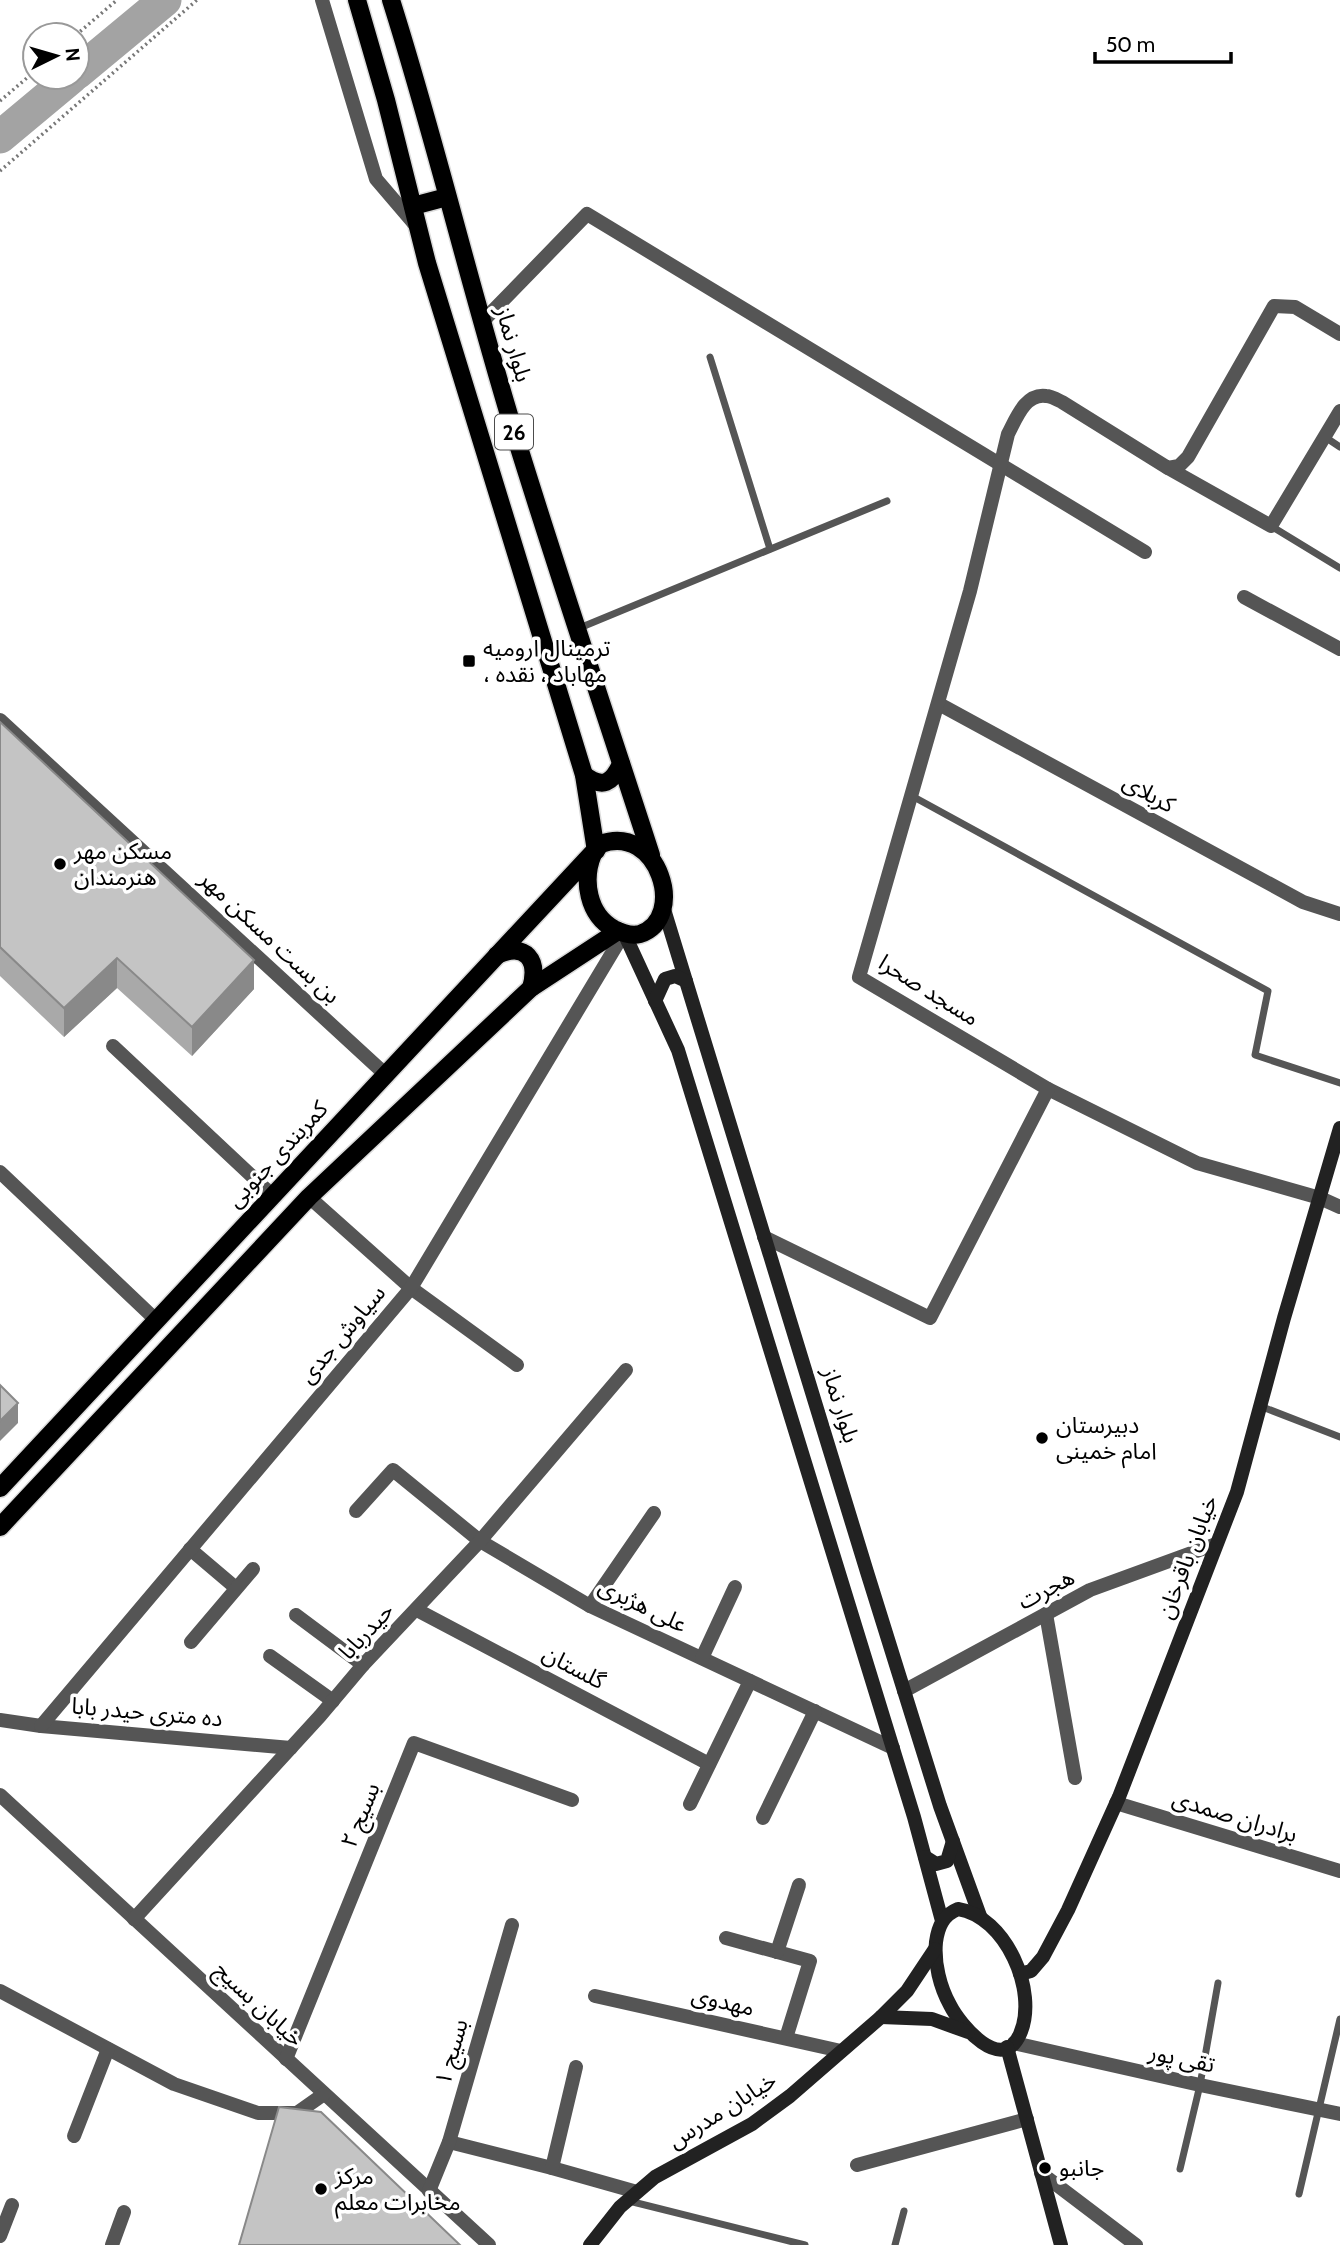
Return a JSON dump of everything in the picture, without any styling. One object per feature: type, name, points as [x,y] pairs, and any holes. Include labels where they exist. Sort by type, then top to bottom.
[{"type":"main road","name":"26","points":[[357,0],[386,100],[427,263],[584,775],[594,852],[587,867],[590,900],[598,915],[610,927],[621,932],[678,1050],[925,1857],[942,1921],[935,1949],[941,1984],[948,2002],[969,2032],[992,2048],[1010,2045],[1019,2037],[1026,2009],[1020,1974],[1013,1955],[993,1926],[980,1916]]},
{"type":"main road","name":"بلوار نماز","points":[[391,0],[417,82],[516,438],[652,859]]},
{"type":"main road","points":[[413,206],[447,197]]},
{"type":"main road","points":[[584,775],[598,783],[605,783],[613,778],[621,764]]},
{"type":"main road","points":[[594,852],[601,844],[614,839],[628,841],[640,847],[652,859]]},
{"type":"main road","name":"کمربندی جنوبی","points":[[0,1488],[594,852]]},
{"type":"main road","name":"26","points":[[652,859],[664,890],[663,906]]},
{"type":"main road","points":[[1,1525],[309,1198],[531,988],[621,932],[636,935],[648,930],[658,920],[663,906]]},
{"type":"main road","name":"بلوار نماز","points":[[663,906],[904,1691],[980,1916]]},
{"type":"main road","points":[[497,955],[509,949],[522,951],[532,960],[535,973],[531,988]]},
{"type":"main road","points":[[655,1001],[665,979],[675,976],[686,981]]},
{"type":"main road","name":"خیابان باقرخان","points":[[1020,1974],[1031,1971],[1043,1957],[1068,1910],[1116,1803],[1237,1492],[1340,1128]]},
{"type":"main road","points":[[925,1857],[936,1864],[947,1861],[953,1841]]},
{"type":"main road","points":[[942,1921],[948,1913],[958,1909],[980,1916]]},
{"type":"main road","name":"خیابان مدرس","points":[[590,2245],[633,2196],[655,2177],[752,2124],[790,2096],[907,1991],[935,1949]]},
{"type":"main road","points":[[881,2017],[932,2019],[969,2032]]},
{"type":"main road","points":[[1010,2045],[1061,2245]]},
{"type":"street","points":[[322,0],[376,179],[419,230]]},
{"type":"street","points":[[482,322],[587,214],[1145,552]]},
{"type":"street","points":[[1168,468],[1179,466],[1188,457],[1274,306],[1295,307],[1340,334]]},
{"type":"street","name":"مسجد صحرا","points":[[1048,1089],[859,977],[939,704],[1009,435],[1019,412],[1030,399],[1045,395],[1062,402],[1168,468]]},
{"type":"street","points":[[1168,468],[1271,526],[1340,411]]},
{"type":"street","points":[[1244,597],[1340,649]]},
{"type":"street","name":"کربلای","points":[[939,704],[1303,902],[1340,914]]},
{"type":"street","name":"بن بست مسکن مهر","points":[[0,720],[385,1074]]},
{"type":"street","name":"سیاوش جدی","points":[[41,1726],[411,1288],[621,932]]},
{"type":"street","points":[[113,1046],[272,1195]]},
{"type":"street","points":[[764,1237],[930,1318],[1048,1089],[1197,1163],[1320,1198],[1340,1207]]},
{"type":"street","points":[[0,1172],[156,1320]]},
{"type":"street","points":[[309,1198],[411,1288],[517,1365]]},
{"type":"street","name":"حیدربابا","points":[[134,1919],[291,1748],[363,1665],[480,1541],[626,1370]]},
{"type":"street","name":"علی هژبری","points":[[356,1511],[393,1470],[480,1541],[590,1606],[893,1748]]},
{"type":"street","points":[[590,1606],[654,1513]]},
{"type":"street","name":"هجرت","points":[[904,1691],[1090,1590],[1216,1544]]},
{"type":"street","points":[[190,1549],[236,1588]]},
{"type":"street","points":[[191,1642],[253,1569]]},
{"type":"street","points":[[702,1658],[735,1587]]},
{"type":"street","name":"گلستان","points":[[417,1610],[709,1764]]},
{"type":"street","points":[[1046,1614],[1075,1778]]},
{"type":"street","points":[[296,1615],[363,1665]]},
{"type":"street","points":[[270,1656],[333,1701]]},
{"type":"street","points":[[690,1804],[750,1681]]},
{"type":"street","points":[[763,1818],[815,1711]]},
{"type":"street","name":"ده متری حیدر بابا","points":[[0,1720],[291,1748]]},
{"type":"street","name":"بسیج ۲","points":[[286,2059],[414,1743],[572,1800]]},
{"type":"street","name":"خیابان بسیج","points":[[0,1794],[489,2245]]},
{"type":"street","name":"برادران صمدی","points":[[1116,1803],[1340,1871]]},
{"type":"street","points":[[777,1952],[799,1885]]},
{"type":"street","name":"بسیج ۱","points":[[429,2191],[449,2142],[512,1925]]},
{"type":"street","points":[[726,1938],[810,1961],[786,2038]]},
{"type":"street","points":[[0,1991],[174,2084],[258,2113],[297,2113],[324,2094]]},
{"type":"street","name":"مهدوی","points":[[595,1996],[841,2051]]},
{"type":"street","name":"تقی پور","points":[[1010,2045],[1340,2114]]},
{"type":"street","points":[[74,2136],[108,2049]]},
{"type":"street","points":[[552,2168],[576,2067]]},
{"type":"street","points":[[857,2165],[1027,2119]]},
{"type":"street","points":[[449,2142],[552,2168],[633,2196]]},
{"type":"street","points":[[1041,2173],[1136,2245]]},
{"type":"street","points":[[0,2236],[12,2205]]},
{"type":"street","points":[[112,2245],[124,2212]]},
{"type":"lane","points":[[710,357],[770,549]]},
{"type":"lane","points":[[1325,436],[1340,447]]},
{"type":"lane","points":[[578,629],[887,501]]},
{"type":"lane","points":[[1271,526],[1340,568]]},
{"type":"lane","points":[[912,796],[1268,991],[1255,1055],[1340,1083]]},
{"type":"lane","points":[[1260,1406],[1340,1437]]},
{"type":"lane","points":[[1180,2169],[1200,2085],[1218,1983]]},
{"type":"lane","points":[[1299,2194],[1340,2019]]},
{"type":"lane","points":[[633,2196],[805,2245]]},
{"type":"lane","points":[[895,2245],[904,2211]]},
{"type":"path","points":[[91,22],[117,0]]},
{"type":"path","points":[[0,171],[197,0]]},
{"type":"path","points":[[0,101],[21,83]]},
{"type":"building","name":"مسکن مهر هنرمندان","points":[[0,722],[254,960],[192,1027],[117,958],[64,1008],[0,947]]},
{"type":"building","points":[[0,1385],[18,1403],[0,1421]]},
{"type":"building","name":"مرکز مخابرات معلم","points":[[279,2107],[321,2112],[460,2245],[239,2245]]},
{"type":"waterway","points":[[91,61],[165,0]]},
{"type":"waterway","points":[[0,137],[55,91]]},
{"type":"place","name":"ترمینال ارومیه ، مهاباد ، نقده","points":[[469,661]]},
{"type":"place","name":"مسکن مهر هنرمندان","points":[[60,864]]},
{"type":"place","name":"دبیرستان امام خمینی","points":[[1042,1438]]},
{"type":"place","name":"جانبو","points":[[1045,2168]]},
{"type":"place","name":"مرکز مخابرات معلم","points":[[321,2189]]}]
